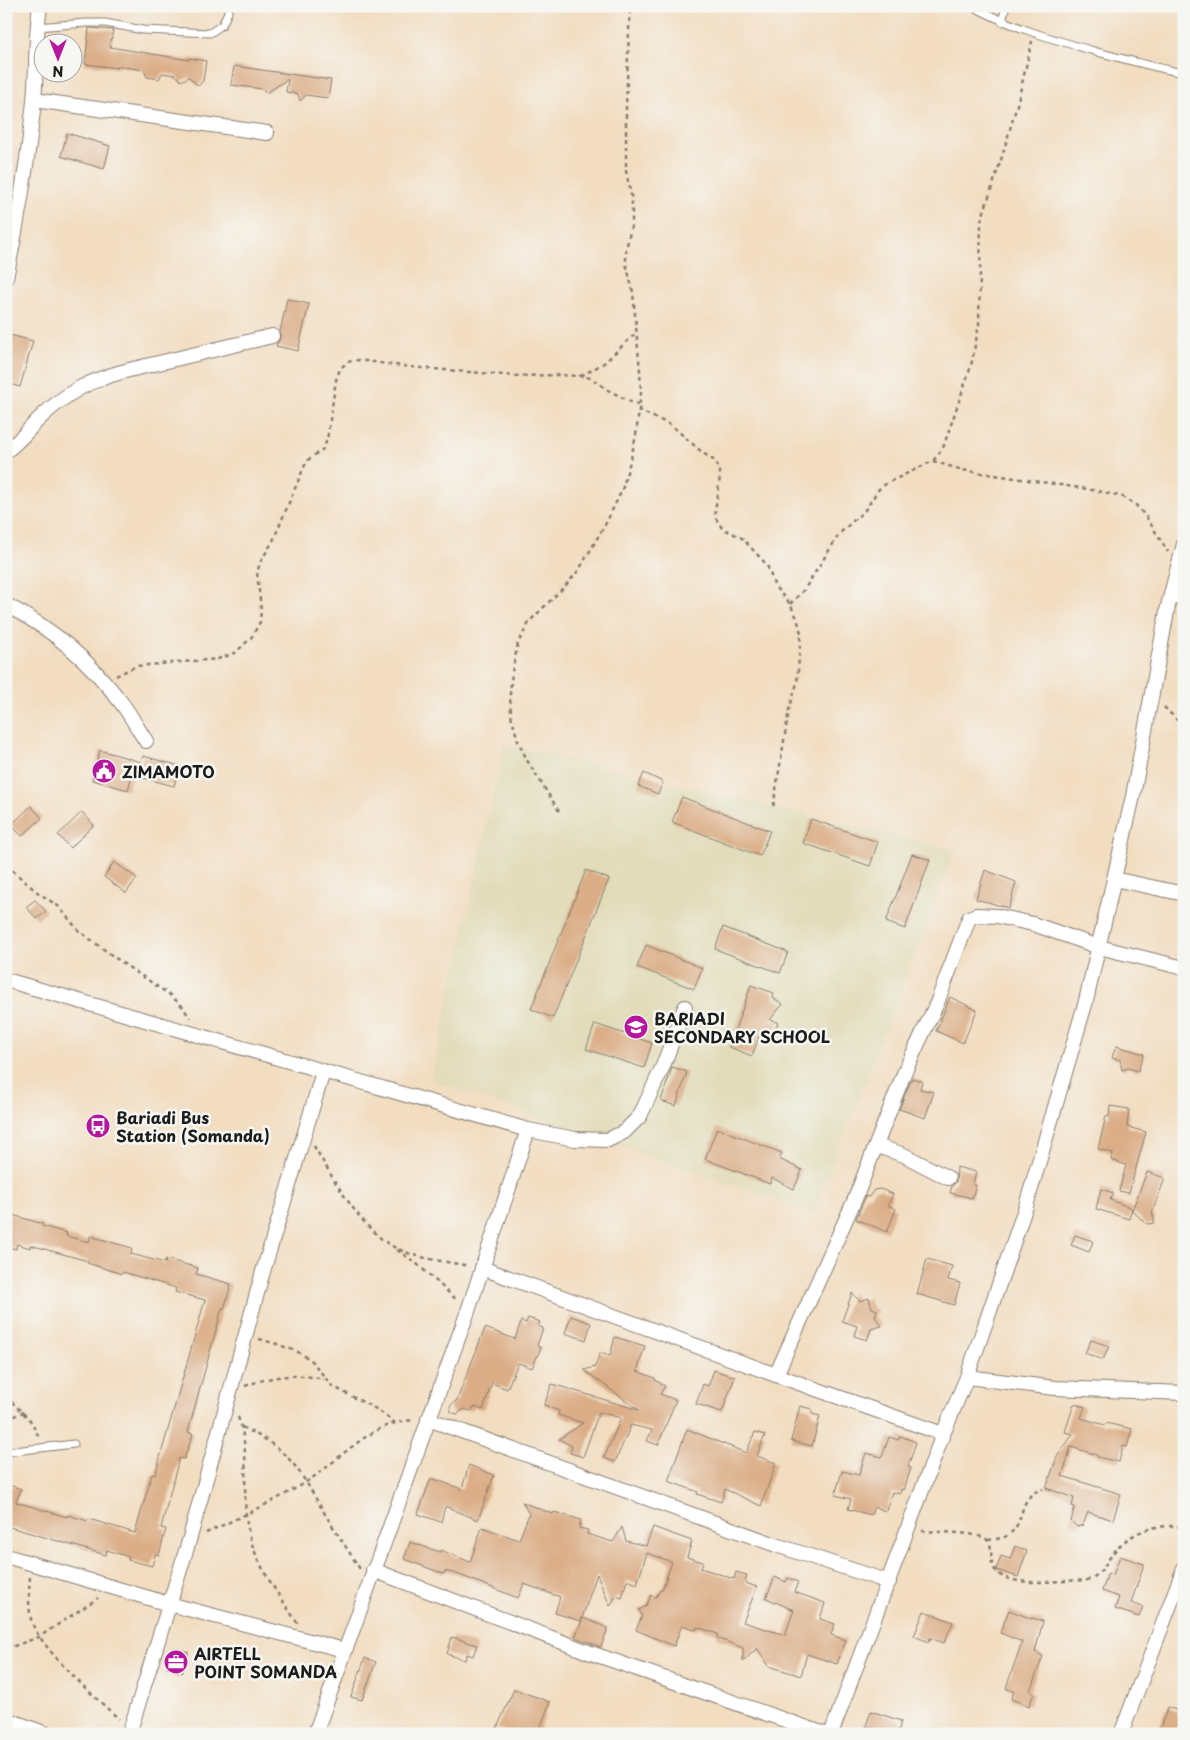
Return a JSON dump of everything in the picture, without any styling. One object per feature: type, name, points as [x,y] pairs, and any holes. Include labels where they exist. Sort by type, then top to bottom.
[{"type":"street","points":[[6,278],[18,220],[34,100],[37,27],[40,6]]},
{"type":"street","points":[[34,100],[267,133]]},
{"type":"street","points":[[6,452],[63,397],[86,383],[121,372],[272,336]]},
{"type":"street","points":[[832,1734],[943,1434],[967,1377],[1026,1206],[1086,1001],[1134,796],[1152,695],[1177,597],[1178,568],[1184,544]]},
{"type":"street","points":[[6,604],[60,639],[96,671],[123,705],[146,741]]},
{"type":"street","points":[[1114,879],[1184,894]]},
{"type":"street","points":[[776,1375],[855,1199],[905,1071],[937,1002],[967,921],[971,916],[997,916],[1034,924],[1098,947],[1184,968]]},
{"type":"street","points":[[6,980],[528,1130],[583,1139],[608,1140],[624,1132],[640,1116],[685,1007]]},
{"type":"street","points":[[129,1732],[189,1541],[245,1336],[323,1072]]},
{"type":"street","points":[[315,1734],[468,1311],[528,1130]]},
{"type":"street","points":[[877,1146],[904,1156],[948,1178]]},
{"type":"street","points":[[482,1268],[943,1434]]},
{"type":"street","points":[[967,1377],[1055,1388],[1184,1393]]},
{"type":"street","points":[[428,1419],[776,1545],[889,1582]]},
{"type":"street","points":[[6,1556],[169,1604],[344,1650]]},
{"type":"street","points":[[1121,1734],[1184,1568]]},
{"type":"street","points":[[371,1577],[825,1734]]},
{"type":"street","points":[[6,1719],[47,1734]]},
{"type":"lane","points":[[37,27],[86,23],[143,30],[210,33],[222,25],[228,12],[228,6]]},
{"type":"lane","points":[[972,6],[1002,22],[1155,68],[1184,73]]},
{"type":"lane","points":[[1002,22],[1006,6]]},
{"type":"lane","points":[[6,1452],[74,1444]]},
{"type":"path","points":[[559,811],[528,762],[518,741],[511,715],[510,694],[518,643],[530,620],[555,597],[579,570],[606,523],[622,490],[631,458],[640,386],[633,292],[626,263],[626,250],[632,222],[632,200],[626,171],[626,106],[630,6]]},
{"type":"path","points":[[790,604],[804,590],[840,533],[865,510],[879,489],[887,482],[933,461],[943,448],[971,366],[979,325],[981,221],[1017,105],[1034,32]]},
{"type":"path","points":[[582,376],[604,363],[636,333]]},
{"type":"path","points":[[105,683],[123,671],[136,666],[190,662],[226,656],[235,653],[251,638],[260,622],[261,609],[257,572],[273,541],[308,459],[323,450],[328,440],[336,380],[340,369],[347,362],[358,360],[410,367],[516,376],[582,376],[592,378],[608,390],[633,403],[639,404]]},
{"type":"path","points":[[638,410],[671,425],[715,461],[720,470],[715,511],[718,523],[722,528],[742,538],[767,565],[775,587],[790,604],[797,618],[801,633],[797,683],[788,710],[773,808]]},
{"type":"path","points":[[933,461],[962,470],[1087,488],[1120,496],[1135,504],[1147,518],[1178,568]]},
{"type":"path","points":[[1152,695],[1184,727]]},
{"type":"path","points":[[6,865],[36,891],[58,906],[79,931],[170,995],[182,1006],[200,1035]]},
{"type":"path","points":[[306,1132],[340,1189],[375,1232],[416,1263],[468,1311]]},
{"type":"path","points":[[394,1247],[413,1255],[482,1268]]},
{"type":"path","points":[[245,1336],[278,1344],[298,1352],[311,1360],[324,1379],[332,1386],[378,1410],[395,1422]]},
{"type":"path","points":[[310,1641],[267,1577],[253,1551],[246,1515],[246,1474],[242,1427],[228,1397],[271,1377],[305,1375],[324,1379]]},
{"type":"path","points":[[6,1396],[30,1420],[44,1447]]},
{"type":"path","points":[[6,1420],[23,1412]]},
{"type":"path","points":[[189,1541],[246,1515],[307,1481],[359,1440],[395,1422],[428,1419]]},
{"type":"path","points":[[242,1427],[262,1436],[294,1462],[307,1481],[330,1523],[371,1577]]},
{"type":"path","points":[[908,1530],[981,1536],[988,1540],[1002,1538],[1009,1534],[1018,1522],[1029,1496],[1043,1489]]},
{"type":"path","points":[[988,1540],[990,1559],[994,1570],[1001,1576],[1029,1582],[1087,1580],[1101,1572],[1113,1553],[1127,1539],[1147,1528],[1170,1525],[1184,1527]]},
{"type":"path","points":[[31,1563],[28,1596],[31,1620],[38,1637],[129,1732]]},
{"type":"path","points":[[6,1649],[38,1637],[114,1587]]},
{"type":"shaded area","points":[[504,744],[955,850],[814,1213],[431,1080]]},
{"type":"building","points":[[89,28],[113,30],[110,47],[206,61],[203,81],[198,86],[189,77],[181,81],[176,75],[162,73],[159,79],[147,77],[144,70],[85,64]]},
{"type":"building","points":[[234,66],[331,80],[328,98],[306,95],[300,101],[298,94],[286,92],[288,79],[266,93],[263,89],[231,85]]},
{"type":"building","points":[[67,133],[110,146],[104,169],[61,156]]},
{"type":"building","points":[[287,299],[309,304],[298,351],[276,346],[280,338]]},
{"type":"building","points":[[10,335],[33,341],[20,387],[6,383],[6,349]]},
{"type":"building","points":[[100,750],[141,762],[143,756],[180,766],[174,786],[132,775],[128,790],[92,780]]},
{"type":"building","points":[[644,773],[663,782],[658,794],[638,786]]},
{"type":"building","points":[[682,797],[770,831],[760,856],[672,822]]},
{"type":"building","points":[[31,806],[42,818],[22,836],[11,825]]},
{"type":"building","points":[[82,812],[94,825],[70,848],[58,835]]},
{"type":"building","points":[[811,819],[878,842],[870,866],[803,843]]},
{"type":"building","points":[[912,854],[930,860],[905,929],[886,922]]},
{"type":"building","points":[[114,862],[137,878],[126,893],[104,877]]},
{"type":"building","points":[[586,870],[609,879],[553,1018],[531,1009]]},
{"type":"building","points":[[985,870],[1016,882],[1009,908],[976,899]]},
{"type":"building","points":[[35,900],[46,911],[37,919],[26,907]]},
{"type":"building","points":[[723,927],[788,952],[780,973],[715,949]]},
{"type":"building","points":[[646,945],[702,968],[694,989],[637,967]]},
{"type":"building","points":[[751,985],[774,993],[773,998],[783,1004],[770,1020],[778,1022],[773,1038],[760,1034],[752,1056],[729,1047]]},
{"type":"building","points":[[950,997],[977,1010],[963,1043],[936,1031]]},
{"type":"building","points":[[595,1024],[652,1043],[644,1068],[586,1049]]},
{"type":"building","points":[[1116,1046],[1144,1054],[1138,1071],[1128,1068],[1122,1070],[1120,1060],[1112,1058]]},
{"type":"building","points":[[672,1067],[687,1072],[676,1106],[661,1101]]},
{"type":"building","points":[[912,1078],[922,1081],[920,1089],[934,1092],[925,1118],[899,1109]]},
{"type":"building","points":[[1110,1106],[1129,1109],[1127,1127],[1146,1132],[1129,1193],[1119,1191],[1126,1165],[1111,1160],[1113,1153],[1098,1149],[1106,1116],[1109,1117]]},
{"type":"building","points":[[717,1128],[782,1153],[779,1159],[802,1170],[794,1189],[772,1178],[770,1184],[705,1159]]},
{"type":"building","points":[[957,1167],[976,1172],[973,1184],[976,1185],[972,1198],[950,1193],[952,1186],[956,1182]]},
{"type":"building","points":[[1147,1172],[1165,1178],[1152,1213],[1154,1223],[1149,1224],[1145,1223],[1132,1210]]},
{"type":"building","points":[[880,1189],[893,1194],[888,1205],[896,1209],[887,1232],[856,1219],[866,1196],[869,1197],[874,1190]]},
{"type":"building","points":[[1101,1189],[1113,1193],[1110,1200],[1132,1208],[1129,1219],[1096,1209]]},
{"type":"building","points":[[6,1213],[67,1233],[66,1236],[89,1242],[90,1236],[132,1248],[131,1254],[165,1263],[166,1259],[198,1268],[196,1274],[231,1284],[224,1309],[222,1308],[188,1432],[193,1434],[184,1459],[179,1458],[161,1528],[166,1529],[159,1555],[155,1554],[152,1566],[128,1560],[129,1557],[107,1550],[106,1555],[6,1526],[6,1484],[21,1489],[16,1502],[67,1517],[68,1515],[88,1521],[89,1519],[135,1533],[152,1474],[155,1475],[205,1300],[175,1292],[176,1288],[123,1272],[122,1274],[87,1263],[88,1261],[30,1245],[30,1248],[17,1244],[16,1249],[6,1246]]},
{"type":"building","points":[[1075,1235],[1093,1241],[1089,1252],[1071,1245]]},
{"type":"building","points":[[927,1259],[952,1266],[948,1280],[960,1283],[954,1305],[917,1294]]},
{"type":"building","points":[[852,1293],[860,1301],[869,1298],[872,1308],[877,1310],[875,1317],[882,1326],[871,1329],[867,1340],[854,1336],[857,1326],[842,1321]]},
{"type":"building","points":[[571,1316],[591,1323],[586,1340],[565,1333]]},
{"type":"building","points":[[528,1318],[540,1322],[538,1326],[543,1328],[537,1346],[541,1348],[532,1368],[518,1363],[507,1389],[492,1383],[483,1410],[475,1407],[470,1411],[464,1409],[457,1414],[451,1412],[450,1406],[457,1400],[485,1328],[515,1339],[521,1321],[526,1323]]},
{"type":"building","points":[[615,1337],[645,1346],[637,1371],[655,1378],[655,1380],[665,1386],[660,1394],[676,1400],[658,1445],[647,1441],[652,1430],[631,1425],[615,1462],[604,1458],[621,1418],[599,1412],[583,1457],[570,1453],[572,1446],[559,1439],[583,1423],[558,1415],[559,1411],[544,1405],[552,1384],[639,1410],[584,1370],[595,1367],[600,1353],[610,1356]]},
{"type":"building","points":[[1091,1340],[1109,1346],[1103,1360],[1085,1353]]},
{"type":"building","points":[[714,1370],[735,1377],[722,1412],[696,1404],[703,1384],[708,1386]]},
{"type":"building","points":[[1074,1404],[1085,1407],[1081,1418],[1105,1425],[1106,1423],[1132,1429],[1127,1447],[1123,1446],[1119,1462],[1097,1457],[1097,1455],[1071,1447],[1062,1476],[1121,1494],[1113,1520],[1088,1512],[1083,1525],[1077,1527],[1071,1521],[1075,1507],[1072,1506],[1074,1498],[1046,1488],[1057,1457],[1073,1434],[1065,1432]]},
{"type":"building","points":[[800,1406],[812,1409],[812,1414],[820,1416],[812,1446],[791,1441]]},
{"type":"building","points":[[687,1429],[746,1453],[755,1432],[765,1435],[757,1456],[776,1463],[761,1506],[725,1489],[721,1502],[668,1481]]},
{"type":"building","points":[[900,1436],[916,1442],[908,1467],[911,1468],[904,1490],[901,1489],[900,1494],[892,1492],[886,1511],[874,1507],[871,1515],[848,1509],[851,1499],[835,1495],[842,1471],[859,1475],[866,1453],[882,1457],[889,1437],[898,1440]]},
{"type":"building","points":[[469,1465],[494,1475],[478,1520],[447,1507],[445,1507],[441,1522],[418,1514],[431,1478],[462,1489]]},
{"type":"building","points":[[522,1502],[553,1514],[554,1512],[581,1520],[579,1528],[588,1530],[587,1534],[613,1542],[622,1527],[626,1541],[646,1546],[653,1527],[692,1541],[687,1557],[703,1562],[701,1568],[734,1579],[736,1572],[747,1575],[745,1583],[757,1587],[743,1622],[785,1635],[794,1610],[766,1598],[775,1577],[786,1582],[788,1578],[798,1582],[794,1592],[825,1603],[820,1619],[835,1624],[831,1635],[846,1640],[837,1664],[807,1654],[801,1676],[769,1666],[757,1648],[743,1662],[743,1648],[717,1638],[718,1634],[697,1627],[696,1630],[682,1625],[674,1646],[636,1630],[642,1616],[639,1610],[646,1606],[651,1595],[656,1597],[660,1590],[662,1590],[672,1562],[647,1553],[637,1584],[627,1580],[622,1598],[616,1596],[610,1606],[597,1574],[581,1621],[555,1613],[560,1597],[524,1584],[518,1598],[457,1574],[445,1571],[444,1574],[404,1559],[410,1542],[440,1552],[441,1550],[470,1562],[482,1527],[519,1540],[529,1514]]},
{"type":"building","points":[[1015,1546],[1027,1551],[1018,1577],[996,1570],[1001,1556],[1010,1559]]},
{"type":"building","points":[[1120,1556],[1144,1564],[1131,1603],[1143,1607],[1139,1617],[1115,1609],[1119,1597],[1102,1591],[1108,1573],[1113,1575]]},
{"type":"building","points":[[1009,1610],[1043,1621],[1035,1652],[1043,1656],[1030,1691],[1034,1693],[1029,1706],[1011,1699],[1014,1692],[1006,1688],[1022,1642],[1000,1633]]},
{"type":"building","points":[[924,1611],[953,1622],[944,1643],[930,1638],[929,1642],[914,1636]]},
{"type":"building","points":[[583,1618],[608,1628],[601,1647],[575,1637]]},
{"type":"building","points":[[452,1637],[477,1645],[473,1656],[467,1654],[465,1660],[447,1654]]},
{"type":"building","points":[[173,1648],[188,1652],[182,1673],[167,1668]]},
{"type":"building","points":[[365,1658],[376,1662],[362,1700],[351,1697]]},
{"type":"building","points":[[514,1689],[550,1702],[538,1734],[510,1734],[497,1728]]},
{"type":"building","points":[[1168,1707],[1184,1713],[1184,1720],[1178,1734],[1168,1734],[1159,1730]]},
{"type":"building","points":[[871,1711],[901,1721],[898,1734],[891,1734],[866,1726]]},
{"type":"place","name":"ZIMAMOTO","points":[[104,771]]},
{"type":"place","name":"BARIADI SECONDARY SCHOOL","points":[[636,1027]]},
{"type":"place","name":"Bariadi Bus Station (Somanda)","points":[[98,1126]]},
{"type":"place","name":"AIRTELL POINT SOMANDA","points":[[176,1662]]}]
